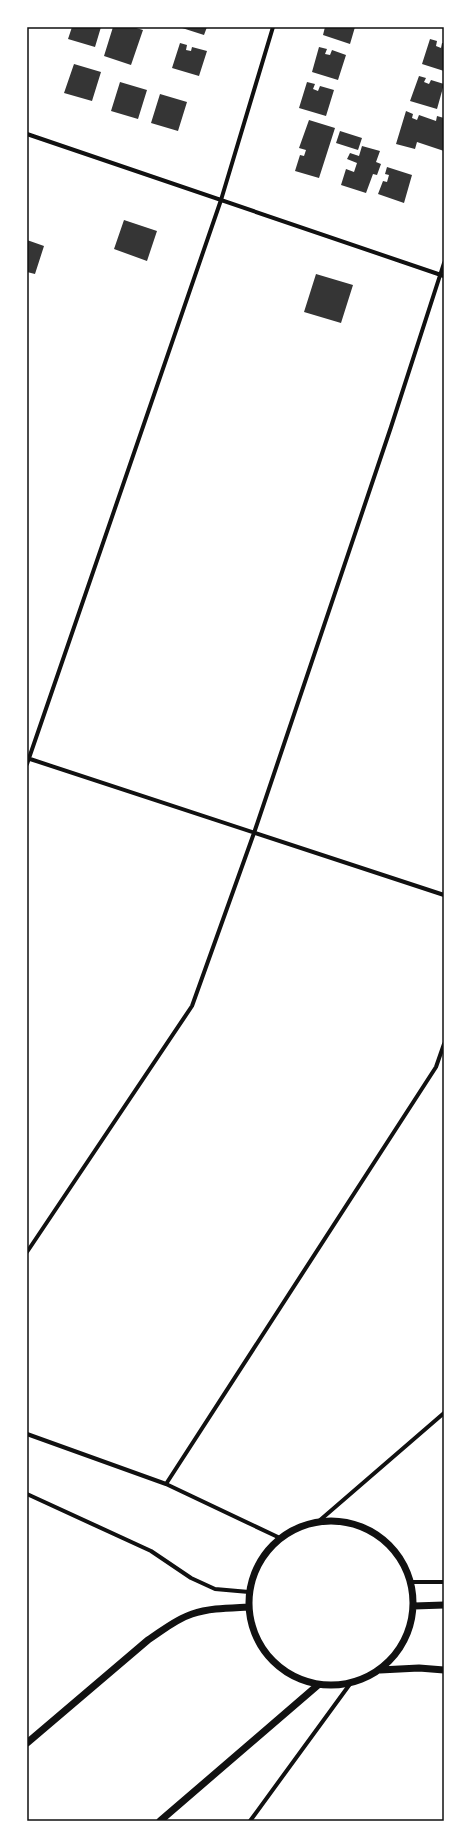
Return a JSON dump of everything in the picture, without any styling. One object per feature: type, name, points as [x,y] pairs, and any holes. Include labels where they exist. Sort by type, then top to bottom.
[{"type":"street","points":[[27,764],[221,200],[273,27]]},
{"type":"street","points":[[27,134],[442,276]]},
{"type":"street","points":[[27,1252],[192,1006],[254,834],[442,276],[444,263]]},
{"type":"street","points":[[28,758],[254,834],[444,895]]},
{"type":"street","points":[[166,1484],[436,1067],[444,1044]]},
{"type":"street","points":[[319,1521],[444,1413]]},
{"type":"street","points":[[27,1434],[166,1484],[280,1538]]},
{"type":"street","points":[[27,1494],[151,1551],[197,1581],[215,1589],[249,1592]]},
{"type":"street","points":[[341,1520],[364,1527],[385,1540],[401,1559],[411,1582],[414,1606],[409,1630],[397,1652],[380,1670],[350,1684],[334,1686],[318,1685],[296,1678],[277,1666],[262,1649],[252,1629],[248,1606],[249,1592],[254,1571],[265,1553],[280,1538],[299,1527],[319,1521],[341,1520]]},
{"type":"street","points":[[411,1582],[444,1582]]},
{"type":"street","points":[[414,1606],[444,1604]]},
{"type":"street","points":[[27,1743],[148,1640],[168,1627],[191,1614],[216,1609],[248,1606]]},
{"type":"street","points":[[380,1670],[419,1668],[444,1670]]},
{"type":"street","points":[[250,1821],[350,1684]]},
{"type":"street","points":[[160,1821],[318,1685]]},
{"type":"building","points":[[72,27],[101,27],[95,47],[68,39]]},
{"type":"building","points":[[113,27],[133,27],[143,30],[131,65],[104,56]]},
{"type":"building","points":[[179,27],[207,27],[204,35]]},
{"type":"building","points":[[325,27],[355,27],[350,44],[323,35]]},
{"type":"building","points":[[430,39],[437,41],[436,46],[441,48],[442,43],[444,43],[444,71],[422,64]]},
{"type":"building","points":[[180,43],[187,45],[186,50],[191,51],[192,47],[207,51],[199,76],[172,68]]},
{"type":"building","points":[[319,47],[327,49],[325,54],[330,55],[332,50],[346,55],[338,80],[312,72]]},
{"type":"building","points":[[74,64],[101,72],[92,101],[64,93]]},
{"type":"building","points":[[419,76],[426,78],[424,82],[429,84],[431,80],[444,84],[437,109],[410,101]]},
{"type":"building","points":[[120,82],[147,90],[138,119],[111,111]]},
{"type":"building","points":[[307,82],[315,84],[313,89],[318,91],[320,86],[334,90],[326,116],[299,108]]},
{"type":"building","points":[[160,94],[187,102],[178,131],[151,123]]},
{"type":"building","points":[[406,111],[413,114],[412,118],[417,120],[419,115],[436,121],[437,116],[444,118],[444,151],[417,142],[415,149],[396,144]]},
{"type":"building","points":[[309,120],[335,128],[319,178],[295,171],[300,155],[304,156],[306,150],[299,148]]},
{"type":"building","points":[[340,131],[362,138],[358,150],[336,143]]},
{"type":"building","points":[[362,146],[380,151],[376,162],[381,164],[377,175],[373,174],[366,193],[341,185],[346,169],[354,172],[357,163],[347,159],[350,153],[359,156]]},
{"type":"building","points":[[387,167],[412,175],[404,203],[378,194],[383,181],[387,182],[389,175],[385,174]]},
{"type":"building","points":[[124,220],[157,231],[147,261],[114,249]]},
{"type":"building","points":[[27,240],[44,246],[35,274],[27,272]]},
{"type":"building","points":[[316,274],[353,285],[341,323],[304,312]]}]
